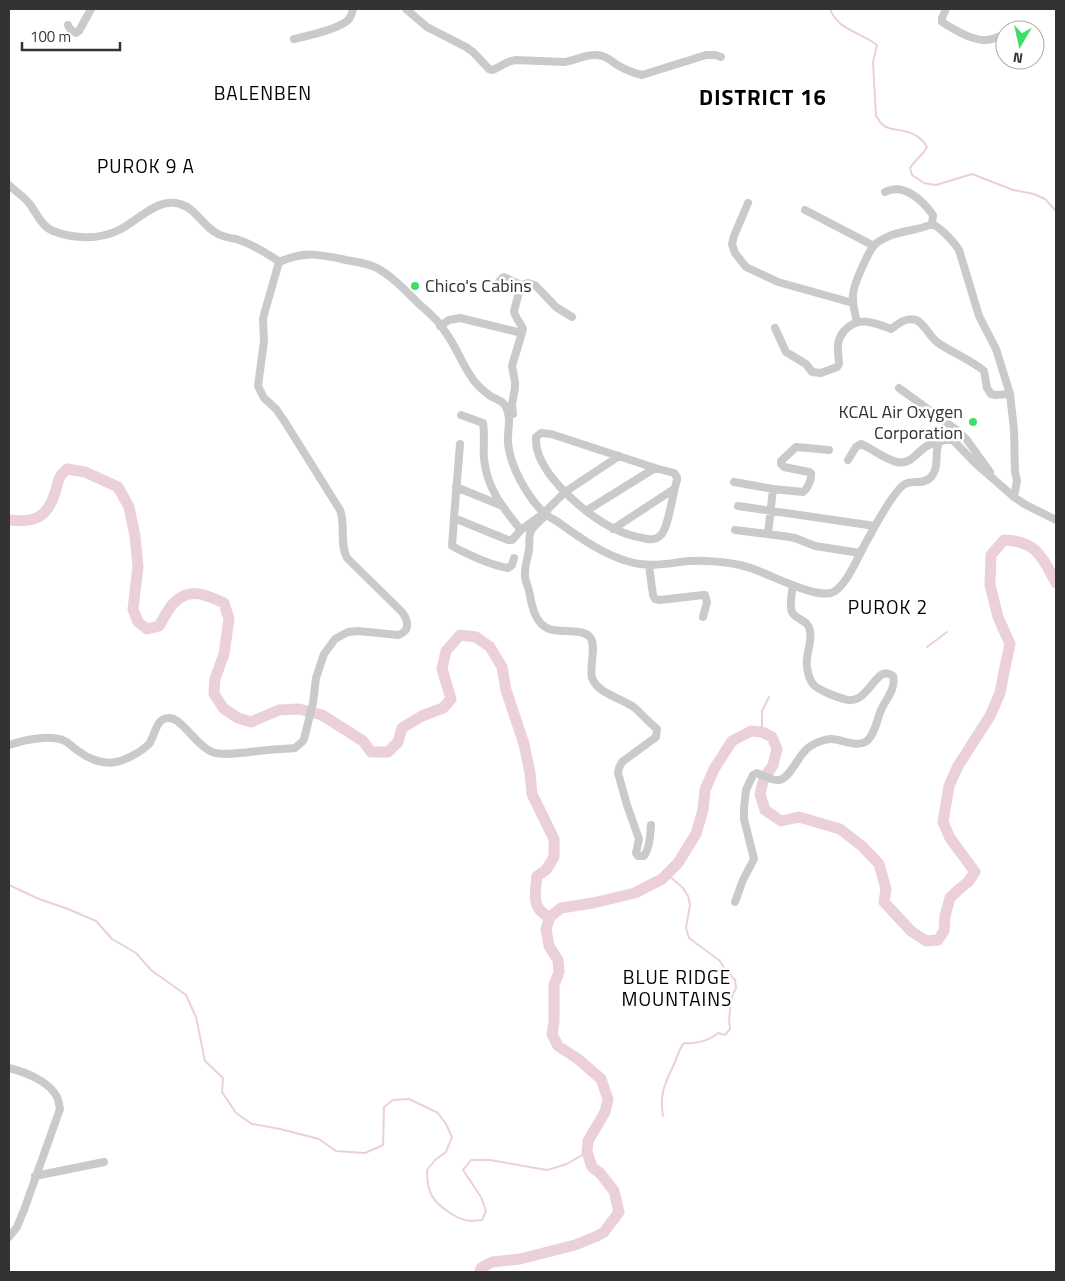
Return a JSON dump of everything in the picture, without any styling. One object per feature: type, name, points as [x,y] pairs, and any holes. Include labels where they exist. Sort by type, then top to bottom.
[{"type":"street","points":[[68,25],[68,28],[72,31],[76,33],[79,31],[91,9]]},
{"type":"street","points":[[294,39],[310,36],[342,24],[347,21],[353,9]]},
{"type":"street","points":[[406,9],[427,27],[466,47],[489,69],[493,70],[515,60],[570,62],[594,55],[608,58],[619,66],[642,74],[706,55],[721,56]]},
{"type":"street","points":[[946,9],[942,22],[970,37],[983,40],[995,38]]},
{"type":"street","points":[[9,185],[27,201],[45,226],[50,230],[67,235],[87,238],[113,233],[160,205],[178,203],[193,211],[206,226],[218,234],[257,247],[275,257],[279,262]]},
{"type":"street","points":[[885,192],[890,189],[901,190],[915,196],[927,206],[933,215],[932,224]]},
{"type":"street","points":[[748,203],[732,244],[735,253],[746,267],[778,282],[853,303]]},
{"type":"street","points":[[805,210],[874,246]]},
{"type":"street","points":[[857,322],[853,303],[853,290],[874,246],[889,236],[922,229],[932,224]]},
{"type":"street","points":[[932,224],[953,241],[959,250],[978,316],[996,349],[1010,394],[1017,481],[1014,497]]},
{"type":"street","points":[[279,262],[314,254],[366,264],[377,268],[390,277],[431,315],[440,326],[475,382],[491,396],[505,404],[509,421],[508,442],[510,458],[522,484],[532,499],[545,514],[599,549],[627,562],[649,566],[693,561],[731,564],[762,572],[817,593],[831,593],[837,590],[845,581],[875,526],[902,486],[911,482],[923,482],[931,477],[936,468],[936,449],[939,442]]},
{"type":"street","points":[[9,744],[22,740],[57,738],[93,759],[108,763],[124,760],[144,748],[153,738],[158,724],[162,719],[166,718],[176,719],[202,747],[211,751],[222,753],[295,748],[302,742],[308,724],[316,678],[324,654],[335,640],[348,632],[358,631],[398,635],[405,631],[407,622],[402,612],[346,558],[343,546],[344,523],[340,510],[285,422],[276,409],[264,398],[258,386],[264,341],[264,311],[279,262]]},
{"type":"street","points":[[497,284],[504,277],[521,285],[528,283],[535,285],[556,307],[572,317]]},
{"type":"street","points":[[514,414],[512,400],[515,382],[512,366],[522,334],[522,325],[514,311],[521,285]]},
{"type":"street","points":[[440,326],[449,320],[460,318],[522,334]]},
{"type":"street","points":[[775,328],[786,352],[806,364],[812,372],[822,373],[837,367],[839,364],[837,346],[842,333],[849,326],[865,321],[891,329],[902,321],[916,320],[922,324],[929,335],[937,342],[984,371],[988,388],[992,394],[1010,394]]},
{"type":"street","points":[[899,388],[958,431],[990,471],[991,476]]},
{"type":"street","points":[[461,415],[483,424],[484,460],[493,491],[500,505],[521,530]]},
{"type":"street","points":[[543,433],[551,434],[655,468],[674,473],[677,477],[664,532],[656,539],[634,537],[613,528],[586,511],[565,492],[548,473],[542,462],[536,437],[538,434],[543,433]]},
{"type":"street","points":[[848,460],[858,445],[861,444],[895,461],[905,462],[909,461],[922,448],[932,443],[953,440],[1014,497],[1056,520]]},
{"type":"street","points":[[460,444],[452,546],[503,568],[508,568],[512,565],[514,558]]},
{"type":"street","points":[[734,482],[800,492],[806,490],[812,476],[810,472],[784,467],[781,461],[796,447],[829,450]]},
{"type":"street","points":[[619,456],[565,492],[534,526],[531,530],[525,576],[538,621],[549,629],[586,634],[591,637],[593,647],[592,678],[597,685],[604,691],[634,707],[657,729],[656,737],[622,762],[618,773],[627,806],[639,838],[636,853],[638,856],[644,856],[646,852],[651,825]]},
{"type":"street","points":[[586,511],[655,468]]},
{"type":"street","points":[[456,487],[500,505]]},
{"type":"street","points":[[613,528],[674,489]]},
{"type":"street","points":[[768,534],[773,489]]},
{"type":"street","points":[[738,506],[875,526]]},
{"type":"street","points":[[454,518],[512,540],[521,530],[545,514]]},
{"type":"street","points":[[735,530],[795,538],[815,546],[860,553]]},
{"type":"street","points":[[649,566],[655,599],[703,595],[707,599],[703,617]]},
{"type":"street","points":[[735,902],[754,859],[744,819],[746,790],[753,775],[757,773],[772,779],[782,779],[804,751],[819,742],[832,739],[858,744],[864,742],[873,732],[881,710],[894,685],[893,676],[885,673],[878,677],[859,699],[854,701],[828,693],[813,685],[807,667],[810,633],[808,625],[792,612],[793,585]]},
{"type":"street","points":[[9,1068],[39,1079],[54,1092],[60,1109],[24,1210],[9,1237]]},
{"type":"street","points":[[35,1176],[104,1162]]},
{"type":"waterway","points":[[830,9],[838,22],[877,45],[873,62],[876,116],[886,127],[908,132],[923,141],[927,147],[910,168],[912,175],[924,183],[936,185],[972,174],[1013,190],[1034,194],[1045,199],[1056,211]]},
{"type":"waterway","points":[[9,520],[26,521],[44,513],[52,501],[60,477],[67,469],[85,472],[118,487],[129,507],[135,536],[138,566],[133,609],[138,622],[147,629],[159,626],[173,604],[181,597],[187,595],[205,595],[224,603],[229,619],[224,654],[215,679],[214,694],[224,709],[238,718],[251,722],[279,710],[299,709],[322,715],[363,741],[371,752],[388,752],[398,742],[402,728],[422,716],[443,708],[451,699],[442,669],[446,651],[460,635],[476,637],[490,647],[502,667],[506,690],[524,744],[532,794],[554,839],[554,857],[546,870],[537,876],[536,889],[537,905],[544,914],[550,917]]},
{"type":"waterway","points":[[480,1272],[481,1268],[492,1262],[520,1259],[575,1245],[597,1236],[604,1232],[619,1212],[614,1191],[600,1173],[592,1167],[587,1152],[588,1141],[605,1112],[608,1099],[601,1079],[578,1059],[558,1046],[552,1034],[554,1022],[554,985],[559,972],[558,960],[549,946],[546,929],[550,917],[561,908],[635,893],[662,879],[678,863],[696,834],[703,810],[705,790],[714,769],[732,741],[751,731],[762,732],[772,737],[777,749],[773,765],[764,778],[760,794],[765,810],[781,821],[799,817],[840,829],[863,847],[879,864],[886,889],[884,902],[911,931],[926,941],[938,940],[944,931],[945,916],[950,898],[968,882],[975,872],[950,838],[943,822],[949,786],[958,766],[990,716],[1000,693],[1010,644],[998,617],[990,585],[991,555],[1004,540],[1024,543],[1042,558],[1056,583]]},
{"type":"waterway","points":[[927,647],[947,632]]},
{"type":"waterway","points":[[762,732],[762,711],[769,697]]},
{"type":"waterway","points":[[663,1116],[662,1100],[664,1088],[681,1048],[684,1043],[702,1041],[718,1033],[725,1035],[730,1029],[729,1019],[732,996],[736,988],[735,980],[720,961],[689,938],[686,928],[690,905],[688,896],[683,888],[667,874]]},
{"type":"waterway","points":[[9,885],[96,921],[112,939],[136,953],[151,970],[186,995],[196,1017],[205,1061],[223,1078],[222,1092],[236,1113],[252,1124],[319,1139],[336,1151],[365,1153],[383,1145],[384,1107],[393,1100],[409,1099],[438,1113],[452,1137],[446,1152],[435,1160],[427,1170],[431,1194],[437,1203],[448,1211],[459,1218],[470,1221],[482,1220],[486,1211],[481,1197],[463,1170],[471,1160],[490,1160],[547,1170],[567,1164],[587,1152]]},
{"type":"place","name":"Chico's Cabins","points":[[415,286]]},
{"type":"place","name":"KCAL Air Oxygen Corporation","points":[[973,422]]},
{"type":"district","name":"BALENBEN","points":[[263,93]]},
{"type":"district","name":"DISTRICT 16","points":[[763,97]]},
{"type":"district","name":"PUROK 9 A","points":[[146,166]]},
{"type":"district","name":"PUROK 2","points":[[888,607]]},
{"type":"district","name":"BLUE RIDGE MOUNTAINS","points":[[677,988]]}]
